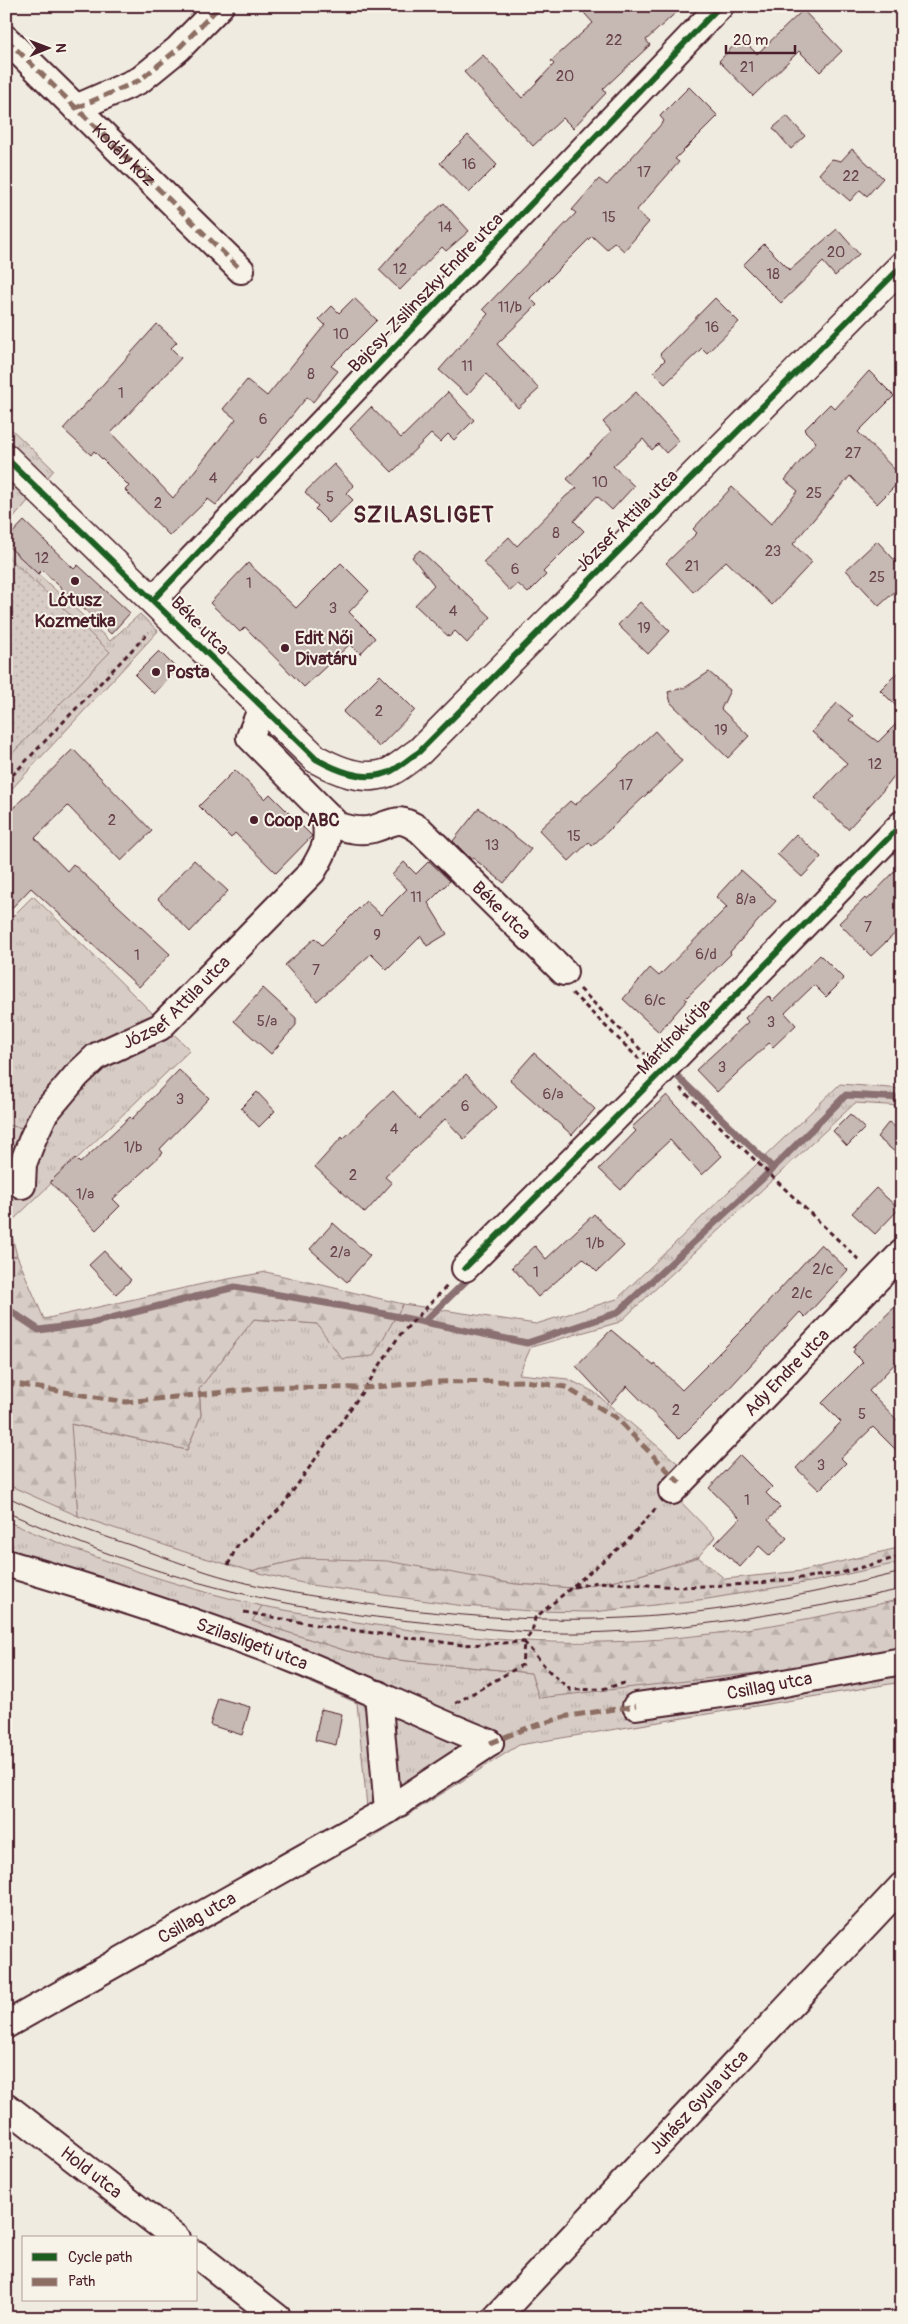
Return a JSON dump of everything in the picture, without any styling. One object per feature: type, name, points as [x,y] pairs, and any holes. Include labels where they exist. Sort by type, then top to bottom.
[{"type":"street","points":[[76,108],[140,80],[178,49],[220,6]]},
{"type":"street","name":"Bajcsy-Zsilinszky Endre utca","points":[[160,607],[720,6]]},
{"type":"street","name":"Kodály köz","points":[[6,39],[241,270]]},
{"type":"street","name":"József Attila utca","points":[[362,776],[386,774],[419,752],[902,266]]},
{"type":"street","name":"Béke utca","points":[[6,458],[316,759],[337,770],[362,776]]},
{"type":"street","name":"Béke utca","points":[[262,707],[250,737],[338,826],[353,830],[371,829],[396,820],[410,823],[420,830],[567,981]]},
{"type":"street","name":"József Attila utca","points":[[22,1185],[23,1164],[26,1153],[44,1114],[59,1095],[97,1056],[160,1027],[312,872],[326,850],[328,834],[325,813]]},
{"type":"street","name":"Mártírok útja","points":[[465,1268],[659,1074],[902,824]]},
{"type":"street","name":"Ady Endre utca","points":[[672,1491],[902,1253]]},
{"type":"street","name":"Szilasligeti utca","points":[[10,1551],[378,1694],[428,1718],[490,1742]]},
{"type":"street","name":"Csillag utca","points":[[634,1696],[736,1692],[902,1661]]},
{"type":"street","points":[[378,1694],[388,1810]]},
{"type":"street","name":"Csillag utca","points":[[6,2025],[388,1810],[490,1742]]},
{"type":"street","name":"Juhász Gyula utca","points":[[496,2318],[902,1886]]},
{"type":"street","name":"Hold utca","points":[[6,2106],[173,2236]]},
{"type":"street","points":[[198,2256],[278,2318]]},
{"type":"path","points":[[6,782],[160,607]]},
{"type":"path","points":[[567,981],[659,1074]]},
{"type":"path","points":[[567,981],[659,1074],[762,1167],[877,1278]]},
{"type":"path","points":[[228,1565],[237,1546],[281,1508],[366,1388],[398,1336],[465,1268]]},
{"type":"path","points":[[428,1718],[522,1665],[524,1642],[532,1632],[535,1618],[627,1541],[672,1491]]},
{"type":"path","points":[[6,1535],[10,1551]]},
{"type":"path","points":[[573,1588],[598,1582],[681,1587],[752,1584],[841,1573],[902,1556]]},
{"type":"path","points":[[240,1612],[322,1626],[463,1645],[524,1642]]},
{"type":"path","points":[[524,1642],[549,1671],[571,1690],[602,1689],[625,1683],[634,1696]]},
{"type":"shaded area","points":[[6,1484],[78,1516],[194,1555],[311,1585],[532,1611],[593,1612],[816,1581],[902,1562],[902,1599],[835,1614],[741,1630],[604,1642],[479,1637],[351,1622],[262,1606],[206,1593],[71,1549],[6,1521]]},
{"type":"green space","points":[[6,424],[54,470],[6,527]]},
{"type":"green space","points":[[6,544],[110,641],[140,614],[158,631],[6,795]]},
{"type":"green space","points":[[6,555],[110,652],[6,760]]},
{"type":"green space","points":[[33,896],[190,1050],[9,1224],[17,1256],[6,1258],[6,1183],[18,1170],[23,1128],[6,1125],[6,923]]},
{"type":"green space","points":[[840,1084],[902,1089],[902,1106],[855,1103],[620,1322],[531,1347],[519,1374],[568,1379],[594,1392],[695,1478],[677,1498],[715,1537],[698,1557],[637,1576],[573,1588],[515,1584],[306,1558],[251,1571],[194,1555],[78,1516],[70,1424],[187,1450],[201,1415],[199,1389],[254,1319],[317,1324],[373,1355],[403,1304],[536,1324],[617,1299]]},
{"type":"green space","points":[[6,1125],[23,1128],[18,1170],[6,1183]]},
{"type":"green space","points":[[17,1256],[44,1319],[266,1272],[403,1304],[373,1356],[342,1359],[317,1324],[254,1319],[199,1389],[201,1415],[187,1450],[71,1424],[78,1516],[6,1484],[6,1258]]},
{"type":"green space","points":[[6,1521],[68,1547],[132,1570],[262,1606],[253,1621],[347,1651],[388,1659],[532,1673],[902,1650],[902,1682],[519,1745],[370,1839],[357,1703],[221,1643],[6,1577],[6,1558],[13,1545],[6,1542]]},
{"type":"green space","points":[[902,1547],[902,1562],[816,1581],[707,1599],[593,1612],[532,1611],[464,1606],[311,1585],[251,1571],[306,1558],[387,1561],[515,1584],[573,1588],[637,1576],[698,1557],[725,1579],[802,1571]]},
{"type":"green space","points":[[902,1599],[902,1650],[860,1661],[539,1698],[531,1673],[388,1659],[347,1651],[252,1621],[262,1606],[432,1633],[517,1640],[603,1642],[679,1638],[754,1628]]},
{"type":"building","points":[[578,6],[683,6],[646,40],[650,45],[603,89],[606,93],[573,128],[563,118],[533,146],[464,72],[483,55],[522,98],[554,64],[551,61],[593,23]]},
{"type":"building","points":[[803,10],[842,51],[820,72],[799,51],[753,96],[719,61],[741,38],[757,54]]},
{"type":"building","points":[[689,87],[718,116],[675,159],[679,162],[636,211],[649,222],[624,251],[614,242],[607,250],[592,236],[530,298],[537,305],[497,344],[539,389],[518,408],[486,374],[467,395],[439,370],[488,314],[483,309],[576,213],[572,210],[599,179],[607,185],[664,121],[660,116]]},
{"type":"building","points":[[787,116],[805,136],[791,149],[773,128]]},
{"type":"building","points":[[468,135],[497,165],[469,193],[440,163]]},
{"type":"building","points":[[852,149],[883,178],[867,196],[860,190],[850,201],[819,174],[832,159],[841,161]]},
{"type":"building","points":[[444,203],[469,231],[446,251],[442,247],[400,290],[379,270],[421,223]]},
{"type":"building","points":[[837,229],[859,254],[835,276],[823,262],[781,303],[743,265],[764,244],[790,270]]},
{"type":"building","points":[[354,298],[377,320],[331,366],[338,371],[313,402],[307,397],[257,459],[254,457],[216,505],[208,499],[170,536],[125,490],[129,486],[94,451],[91,455],[63,429],[157,324],[177,342],[171,348],[181,358],[111,433],[173,498],[236,419],[223,409],[247,380],[267,396],[325,325],[319,319],[332,306],[339,313]]},
{"type":"building","points":[[715,298],[739,322],[707,353],[702,348],[665,384],[653,372],[665,360],[660,354]]},
{"type":"building","points":[[869,371],[894,396],[858,432],[902,479],[877,504],[850,476],[793,544],[812,562],[772,605],[726,561],[693,592],[666,563],[697,533],[693,529],[732,487],[771,524],[798,491],[785,480],[816,442],[804,430],[830,404],[835,409]]},
{"type":"building","points":[[448,392],[474,420],[454,440],[448,434],[440,442],[431,434],[392,472],[350,429],[371,407],[401,438]]},
{"type":"building","points":[[636,392],[679,441],[666,453],[658,444],[652,450],[643,439],[613,466],[634,486],[612,510],[597,496],[574,521],[584,531],[543,572],[546,575],[528,593],[518,584],[510,591],[483,562],[509,537],[517,546],[566,496],[577,488],[567,479],[611,431],[603,422]]},
{"type":"building","points":[[334,464],[354,486],[346,493],[353,500],[329,523],[315,509],[318,506],[305,492]]},
{"type":"building","points":[[24,521],[74,569],[78,565],[130,613],[111,634],[42,570],[38,574],[6,544],[6,540]]},
{"type":"building","points":[[877,541],[902,568],[902,585],[879,606],[846,570]]},
{"type":"building","points":[[420,550],[491,617],[467,643],[455,631],[449,637],[415,605],[434,585],[412,557]]},
{"type":"building","points":[[248,563],[296,608],[341,563],[369,591],[349,612],[375,638],[360,654],[350,644],[304,687],[245,627],[240,632],[210,603]]},
{"type":"building","points":[[640,602],[670,631],[648,654],[618,625]]},
{"type":"building","name":"Posta","points":[[159,651],[177,669],[154,694],[135,675]]},
{"type":"building","points":[[902,668],[902,712],[880,690]]},
{"type":"building","points":[[709,672],[730,690],[721,709],[749,736],[728,758],[671,703],[668,692],[686,687]]},
{"type":"building","points":[[380,675],[415,710],[379,747],[343,712]]},
{"type":"building","points":[[837,703],[853,716],[849,720],[878,742],[902,718],[902,766],[880,794],[848,829],[815,798],[847,763],[812,732]]},
{"type":"building","points":[[655,731],[682,761],[592,846],[589,842],[569,861],[539,830],[570,801],[575,805]]},
{"type":"building","points":[[73,749],[152,831],[121,861],[68,806],[35,838],[67,871],[73,864],[170,954],[139,987],[31,888],[6,914],[6,815]]},
{"type":"building","name":"Coop ABC","points":[[235,770],[265,799],[270,794],[312,836],[276,873],[235,833],[231,838],[199,806]]},
{"type":"building","points":[[479,808],[531,849],[504,883],[473,858],[471,859],[453,841]]},
{"type":"building","points":[[796,834],[821,857],[802,877],[777,854]]},
{"type":"building","points":[[194,860],[228,891],[190,932],[158,899]]},
{"type":"building","points":[[429,861],[450,881],[428,903],[447,934],[427,946],[421,936],[387,970],[371,954],[317,1001],[285,965],[315,938],[322,945],[366,901],[381,915],[407,889],[392,875],[404,862],[416,874]]},
{"type":"building","points":[[902,864],[902,927],[871,956],[839,923],[865,898],[867,900]]},
{"type":"building","points":[[741,870],[776,901],[730,952],[731,954],[685,999],[687,1000],[659,1032],[623,999],[650,968],[659,976],[727,907],[716,897]]},
{"type":"building","points":[[820,955],[844,979],[826,997],[814,985],[785,1013],[796,1025],[773,1047],[769,1043],[717,1092],[696,1070],[748,1022],[745,1018],[768,996],[773,1001]]},
{"type":"building","points":[[263,988],[296,1018],[296,1025],[271,1054],[234,1021]]},
{"type":"building","points":[[534,1053],[595,1109],[572,1135],[510,1080]]},
{"type":"building","points":[[179,1070],[209,1098],[160,1149],[163,1153],[113,1199],[120,1206],[96,1230],[50,1182],[75,1158],[80,1163],[130,1117],[132,1119]]},
{"type":"building","points":[[466,1074],[497,1107],[464,1139],[445,1119],[385,1177],[392,1183],[365,1213],[315,1167],[342,1137],[343,1139],[393,1091],[419,1119]]},
{"type":"building","points":[[257,1092],[275,1111],[259,1127],[241,1108]]},
{"type":"building","points":[[667,1095],[722,1156],[702,1175],[670,1140],[643,1165],[621,1190],[599,1169],[636,1131],[632,1127]]},
{"type":"building","points":[[850,1114],[865,1128],[847,1146],[833,1131]]},
{"type":"building","points":[[889,1122],[902,1133],[902,1158],[877,1137]]},
{"type":"building","points":[[876,1188],[899,1209],[875,1234],[852,1213]]},
{"type":"building","points":[[594,1214],[624,1246],[597,1272],[583,1258],[538,1297],[512,1267],[535,1246],[546,1259]]},
{"type":"building","points":[[333,1223],[370,1256],[347,1282],[310,1249]]},
{"type":"building","points":[[821,1244],[848,1270],[805,1317],[800,1312],[679,1439],[627,1386],[611,1404],[576,1366],[611,1330],[654,1366],[655,1364],[682,1390],[750,1322]]},
{"type":"building","points":[[104,1251],[131,1280],[116,1294],[89,1265]]},
{"type":"building","points":[[902,1300],[902,1356],[869,1391],[902,1425],[902,1456],[873,1427],[841,1458],[846,1463],[819,1490],[796,1468],[841,1422],[822,1403],[863,1362],[853,1352],[855,1349],[853,1347]]},
{"type":"building","points":[[740,1455],[772,1487],[766,1493],[780,1507],[768,1520],[787,1538],[770,1556],[759,1546],[740,1567],[715,1544],[740,1518],[709,1488]]},
{"type":"building","points":[[218,1698],[250,1707],[242,1735],[210,1725]]},
{"type":"building","points":[[321,1709],[342,1714],[336,1745],[315,1740]]},
{"type":"waterway","points":[[675,1067],[675,1074],[773,1168]]},
{"type":"waterway","points":[[6,1308],[39,1330],[91,1323],[235,1287],[370,1311],[527,1343],[617,1313],[760,1181],[846,1095],[902,1098]]},
{"type":"waterway","points":[[424,1322],[472,1275]]},
{"type":"tram line","points":[[6,1496],[88,1530],[196,1569],[231,1579],[307,1595],[436,1613],[563,1619],[647,1617],[716,1610],[769,1601],[902,1572]]},
{"type":"tram line","points":[[6,1512],[138,1564],[246,1595],[343,1613],[494,1629],[548,1633],[583,1633],[664,1628],[783,1612],[902,1589]]},
{"type":"marked path","points":[[76,108],[140,80],[178,49],[220,6]]},
{"type":"marked path","points":[[6,39],[241,270]]},
{"type":"marked path","points":[[6,1380],[9,1383],[126,1402],[276,1387],[365,1388],[430,1382],[525,1381],[565,1387],[615,1417],[680,1483]]},
{"type":"marked path","points":[[490,1743],[527,1728],[568,1716],[636,1706]]},
{"type":"cycle path","points":[[153,600],[720,6]]},
{"type":"cycle path","points":[[6,458],[316,759],[350,774],[378,775],[395,769],[419,752],[902,266]]},
{"type":"cycle path","points":[[465,1268],[662,1071],[902,824]]},
{"type":"place","name":"Lótusz Kozmetika","points":[[75,581]]},
{"type":"place","name":"Edit Női Divatáru","points":[[285,648]]},
{"type":"place","name":"Posta","points":[[156,672]]},
{"type":"place","name":"Coop ABC","points":[[254,820]]},
{"type":"district","name":"SZILASLIGET","points":[[424,515]]}]
